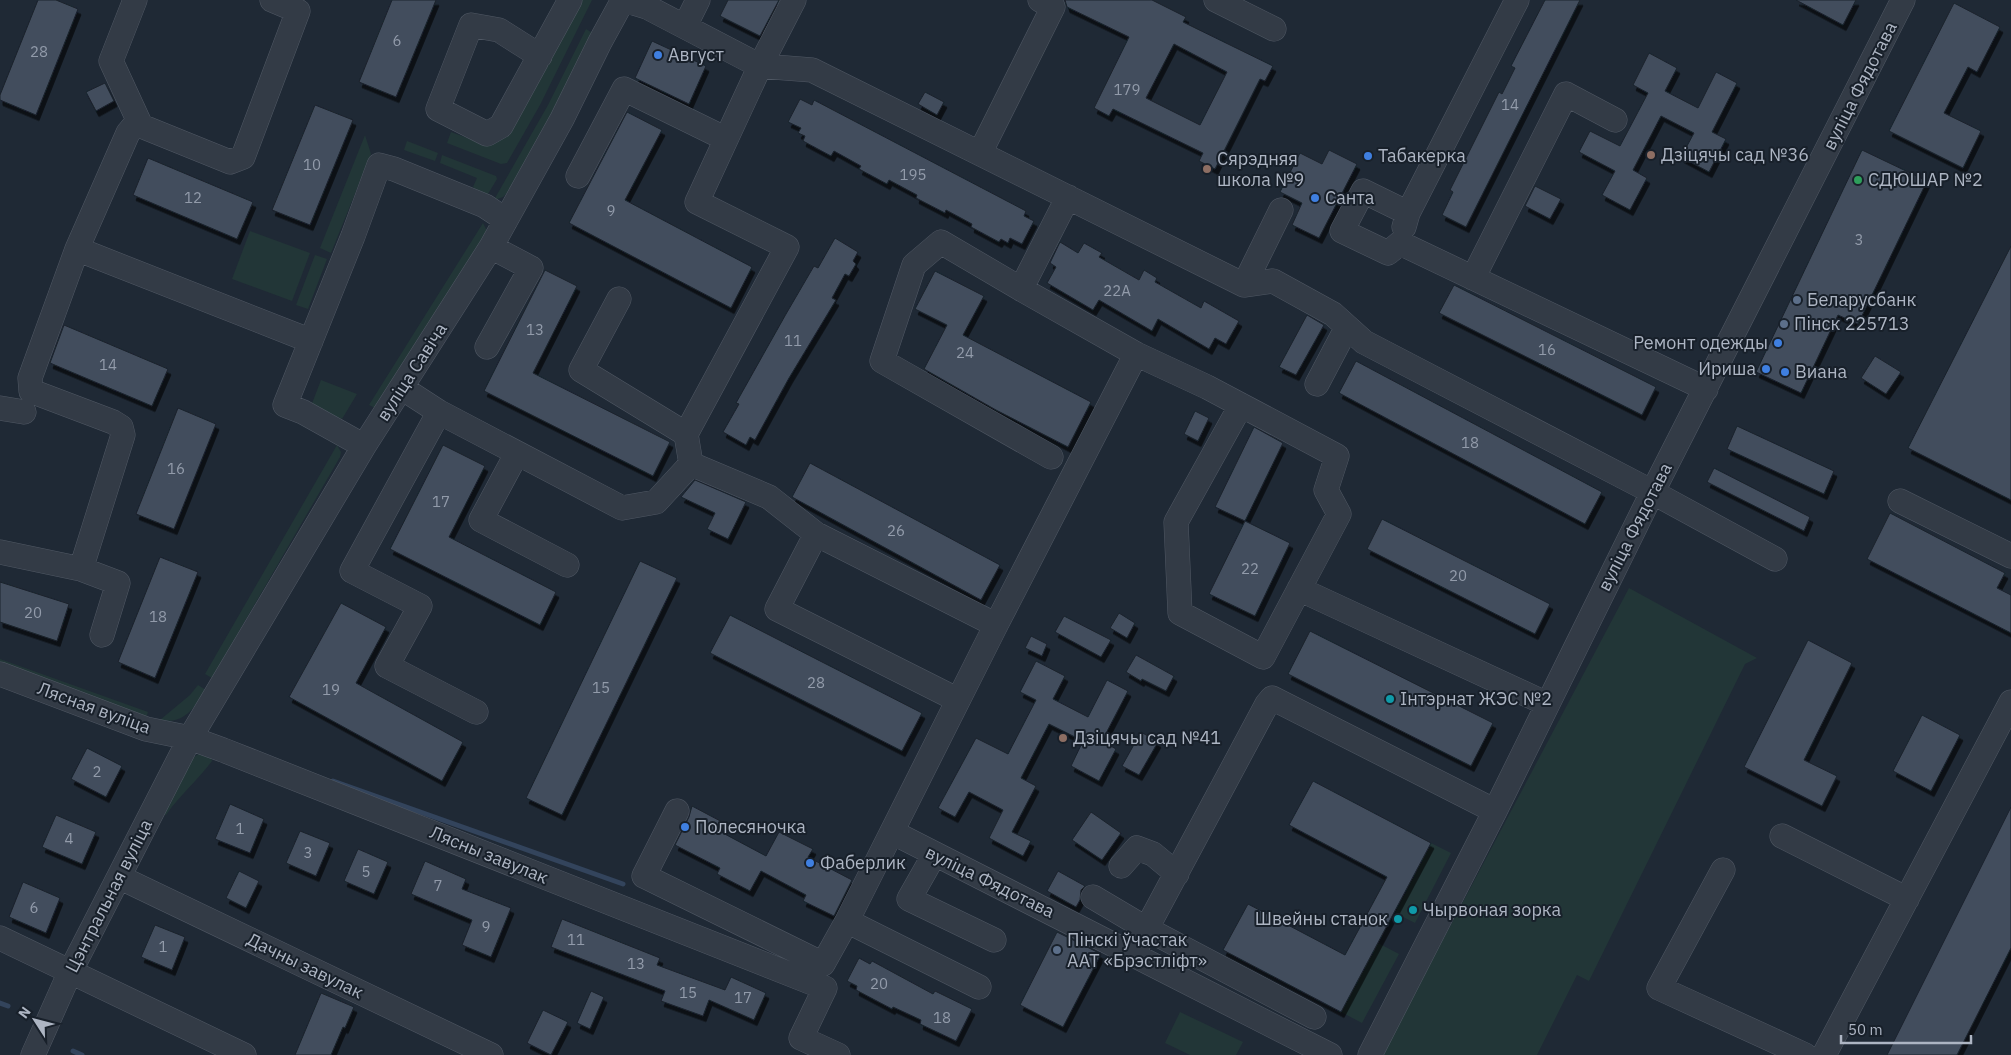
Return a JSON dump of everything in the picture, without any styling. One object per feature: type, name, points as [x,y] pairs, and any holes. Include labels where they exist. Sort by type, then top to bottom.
[{"type":"street","points":[[135,0],[111,61],[140,126]]},
{"type":"street","points":[[82,569],[123,435],[121,428],[113,422],[31,391],[30,378],[77,249],[128,133],[133,127],[140,126],[230,162],[243,157],[298,11],[272,0]]},
{"type":"street","points":[[540,56],[500,30],[470,26],[438,109],[487,134],[501,126],[540,56],[570,0]]},
{"type":"street","points":[[624,0],[647,6],[760,66],[812,70],[1068,196],[1244,286],[1273,282],[1333,314],[1364,342],[1775,559]]},
{"type":"street","name":"вуліца Савіча","points":[[190,738],[364,446],[491,247],[562,119],[600,42],[624,0]]},
{"type":"street","points":[[684,26],[698,0]]},
{"type":"street","points":[[691,464],[686,434],[788,247],[697,202],[760,66],[794,0]]},
{"type":"street","points":[[980,153],[1053,6],[1040,0]]},
{"type":"street","points":[[1216,0],[1274,29]]},
{"type":"street","points":[[1408,213],[1362,191],[1342,231],[1388,253],[1400,243],[1408,213],[1517,0]]},
{"type":"street","name":"вуліца Фядотава","points":[[1370,1055],[1495,811],[1652,493],[1903,0]]},
{"type":"street","points":[[578,176],[624,89],[726,139]]},
{"type":"street","points":[[1474,278],[1566,94],[1615,120]]},
{"type":"street","points":[[364,446],[312,417],[285,405],[354,236],[379,165],[394,169],[485,206],[506,220]]},
{"type":"street","points":[[1021,289],[1068,196]]},
{"type":"street","points":[[1244,286],[1281,210]]},
{"type":"street","points":[[1051,457],[882,361],[914,265],[941,242],[1136,354],[1207,387],[1241,405],[1336,456],[1326,490],[1339,514],[1263,658],[1180,612],[1176,522],[1241,405]]},
{"type":"street","points":[[1400,243],[1706,389]]},
{"type":"street","points":[[487,347],[531,268],[491,247]]},
{"type":"street","points":[[77,249],[311,341]]},
{"type":"street","points":[[619,298],[581,370],[686,434]]},
{"type":"street","points":[[1317,384],[1347,326]]},
{"type":"street","points":[[677,811],[644,876],[823,964],[847,921],[996,625],[1136,354]]},
{"type":"street","points":[[402,388],[439,412],[622,508],[656,502],[691,464]]},
{"type":"street","points":[[0,408],[24,412]]},
{"type":"street","points":[[439,412],[352,571],[420,606],[387,666],[476,712]]},
{"type":"street","points":[[516,453],[481,520],[567,565]]},
{"type":"street","points":[[691,464],[769,497],[816,534],[996,625]]},
{"type":"street","points":[[1900,501],[2011,556]]},
{"type":"street","points":[[816,534],[777,608],[958,700]]},
{"type":"street","points":[[0,552],[82,569],[118,583],[102,635]]},
{"type":"street","points":[[1299,589],[1547,704]]},
{"type":"street","name":"Лясная вуліца","points":[[0,674],[146,729],[190,738]]},
{"type":"street","points":[[1133,954],[1148,929],[1266,704],[1272,698],[1495,811]]},
{"type":"street","points":[[1824,1055],[2011,702]]},
{"type":"street","name":"Цэнтральная вуліца","points":[[33,1055],[70,972],[190,738]]},
{"type":"street","name":"Лясны завулак","points":[[190,738],[824,988],[801,1038],[838,1055]]},
{"type":"street","name":"вуліца Фядотава","points":[[892,832],[1330,1055]]},
{"type":"street","points":[[1782,836],[1907,899]]},
{"type":"street","points":[[1121,866],[1137,848],[1153,854],[1177,874]]},
{"type":"street","points":[[934,855],[909,899],[994,940]]},
{"type":"street","points":[[1723,870],[1660,988],[1805,1055]]},
{"type":"street","name":"Дачны завулак","points":[[118,877],[492,1055]]},
{"type":"street","points":[[1093,897],[1148,929],[1314,1017]]},
{"type":"street","points":[[847,921],[978,988]]},
{"type":"street","points":[[0,938],[244,1055]]},
{"type":"green space","points":[[578,0],[592,0],[540,105],[507,163],[501,164],[447,143],[451,132],[481,143]]},
{"type":"green space","points":[[586,29],[594,34],[563,98],[508,192],[503,197],[494,200],[548,105]]},
{"type":"green space","points":[[365,135],[371,154],[331,253],[320,248]]},
{"type":"green space","points":[[407,141],[438,153],[435,161],[404,150]]},
{"type":"green space","points":[[442,155],[496,176],[497,179],[485,199],[473,187],[477,178],[440,163]]},
{"type":"green space","points":[[483,223],[486,235],[377,409],[369,405]]},
{"type":"green space","points":[[250,231],[310,253],[292,301],[232,279]]},
{"type":"green space","points":[[315,255],[327,259],[308,309],[296,305]]},
{"type":"green space","points":[[321,380],[357,394],[342,419],[311,406]]},
{"type":"green space","points":[[337,445],[341,452],[340,457],[212,678],[205,674]]},
{"type":"green space","points":[[1629,588],[1757,658],[1745,664],[1589,981],[1577,975],[1537,1055],[1382,1055]]},
{"type":"green space","points":[[0,659],[148,712],[146,718],[0,666]]},
{"type":"green space","points":[[198,685],[206,690],[198,703],[188,713],[176,720],[160,720],[190,695]]},
{"type":"green space","points":[[200,753],[211,756],[212,761],[166,815],[161,812],[191,759]]},
{"type":"green space","points":[[1431,843],[1451,853],[1415,923],[1395,913]]},
{"type":"green space","points":[[1378,943],[1399,954],[1362,1023],[1341,1012]]},
{"type":"green space","points":[[1180,1012],[1243,1042],[1236,1055],[1190,1055],[1165,1043]]},
{"type":"building","points":[[38,0],[56,0],[78,9],[36,115],[0,100],[0,95]]},
{"type":"building","points":[[392,0],[436,0],[396,97],[359,82]]},
{"type":"building","points":[[728,0],[779,0],[760,36],[720,16]]},
{"type":"building","points":[[1065,0],[1152,0],[1186,17],[1183,22],[1273,66],[1265,81],[1260,79],[1215,169],[1199,161],[1203,153],[1113,109],[1109,116],[1094,108],[1129,37],[1067,7]],"holes":[[[1174,44],[1227,72],[1200,125],[1146,98]]]},
{"type":"building","points":[[1545,0],[1580,0],[1466,227],[1442,215],[1453,192],[1450,190],[1499,92],[1502,94],[1515,68],[1511,66]]},
{"type":"building","points":[[1796,0],[1856,0],[1843,25]]},
{"type":"building","points":[[1954,3],[2000,27],[1977,72],[1968,67],[1944,113],[1981,131],[1963,168],[1889,131]]},
{"type":"building","points":[[652,41],[706,66],[689,104],[635,78]]},
{"type":"building","points":[[1649,53],[1677,68],[1665,91],[1698,108],[1716,72],[1737,83],[1712,132],[1726,139],[1709,172],[1681,157],[1694,133],[1661,116],[1633,170],[1647,178],[1630,210],[1602,195],[1615,171],[1579,152],[1590,131],[1620,146],[1648,93],[1633,85]]},
{"type":"building","points":[[105,83],[114,101],[96,111],[86,92]]},
{"type":"building","points":[[925,92],[944,102],[937,115],[918,104]]},
{"type":"building","points":[[800,99],[812,105],[814,100],[1026,211],[1024,216],[1034,221],[1022,244],[1010,238],[1008,243],[1001,239],[999,242],[971,227],[972,224],[946,210],[945,213],[916,198],[917,195],[889,180],[887,184],[859,169],[861,166],[834,151],[831,156],[803,141],[805,136],[798,133],[801,128],[788,122]]},
{"type":"building","points":[[315,105],[353,120],[310,225],[272,210]]},
{"type":"building","points":[[627,112],[662,130],[625,200],[752,267],[731,308],[569,223]]},
{"type":"building","name":"Санта","points":[[1329,150],[1357,164],[1319,238],[1292,225],[1302,203],[1280,192],[1300,153],[1322,164]]},
{"type":"building","points":[[1862,150],[1927,181],[1858,324],[1838,315],[1801,393],[1756,372]]},
{"type":"building","points":[[148,158],[253,202],[237,239],[133,195]]},
{"type":"building","points":[[1535,186],[1561,199],[1550,219],[1525,206]]},
{"type":"building","points":[[835,238],[858,252],[853,261],[856,264],[849,276],[845,274],[832,298],[836,300],[789,378],[755,440],[750,437],[746,445],[723,432],[739,404],[736,403],[786,314],[814,266],[818,268]]},
{"type":"building","points":[[1060,242],[1078,253],[1084,243],[1102,253],[1099,257],[1139,280],[1144,270],[1157,278],[1155,282],[1201,308],[1204,301],[1239,321],[1226,344],[1215,338],[1209,349],[1158,319],[1152,331],[1099,300],[1093,310],[1047,283],[1056,267],[1050,263]]},
{"type":"building","points":[[2011,246],[2011,500],[1908,448]]},
{"type":"building","points":[[545,270],[577,286],[533,373],[670,442],[653,476],[484,391]]},
{"type":"building","points":[[935,271],[984,296],[963,335],[1091,402],[1068,447],[996,410],[924,369],[947,325],[915,309]]},
{"type":"building","points":[[1454,285],[1656,387],[1642,415],[1439,313]]},
{"type":"building","points":[[1307,315],[1324,325],[1296,375],[1279,367]]},
{"type":"building","points":[[64,325],[168,369],[152,406],[50,363]]},
{"type":"building","points":[[1875,356],[1901,372],[1886,394],[1861,378]]},
{"type":"building","points":[[1356,361],[1602,492],[1585,524],[1339,393]]},
{"type":"building","points":[[178,408],[216,424],[174,529],[136,514]]},
{"type":"building","points":[[1195,411],[1209,418],[1198,441],[1184,434]]},
{"type":"building","points":[[1737,426],[1834,471],[1824,494],[1727,449]]},
{"type":"building","points":[[1254,427],[1283,443],[1245,521],[1215,507]]},
{"type":"building","points":[[443,445],[485,466],[449,537],[556,592],[540,625],[390,549]]},
{"type":"building","points":[[810,463],[1000,565],[981,600],[792,497]]},
{"type":"building","points":[[1714,468],[1810,517],[1804,531],[1707,482]]},
{"type":"building","points":[[695,480],[746,502],[728,539],[707,529],[715,513],[681,497]]},
{"type":"building","points":[[1890,513],[2005,573],[1997,588],[2011,595],[2011,633],[1867,559]]},
{"type":"building","points":[[1382,519],[1550,604],[1535,634],[1367,549]]},
{"type":"building","points":[[1245,521],[1290,543],[1255,616],[1209,594]]},
{"type":"building","points":[[160,557],[198,572],[155,678],[118,662]]},
{"type":"building","points":[[640,561],[677,578],[562,815],[526,798]]},
{"type":"building","points":[[0,582],[69,604],[57,641],[0,622]]},
{"type":"building","points":[[341,603],[386,627],[356,683],[463,742],[442,781],[289,697]]},
{"type":"building","points":[[1119,613],[1135,623],[1127,638],[1110,628]]},
{"type":"building","points":[[730,615],[922,713],[902,751],[710,653]]},
{"type":"building","points":[[1064,616],[1111,640],[1101,657],[1055,632]]},
{"type":"building","name":"Інтэрнат ЖЭС №2","points":[[1310,631],[1493,723],[1471,766],[1288,674]]},
{"type":"building","points":[[1031,636],[1047,644],[1042,656],[1025,648]]},
{"type":"building","points":[[1808,640],[1852,663],[1804,760],[1837,776],[1822,806],[1744,767]]},
{"type":"building","points":[[1136,655],[1174,676],[1166,691],[1142,679],[1141,681],[1126,672]]},
{"type":"building","points":[[1036,661],[1065,676],[1053,699],[1088,717],[1107,680],[1128,691],[1102,741],[1116,749],[1099,781],[1071,766],[1083,741],[1049,724],[1021,778],[1036,786],[1012,832],[1031,841],[1023,856],[989,838],[1003,810],[969,792],[955,817],[938,808],[976,738],[1008,754],[1036,700],[1020,692]]},
{"type":"building","points":[[1922,715],[1960,735],[1931,791],[1893,771]]},
{"type":"building","points":[[1141,732],[1158,742],[1139,775],[1122,766]]},
{"type":"building","points":[[87,748],[122,766],[106,797],[71,779]]},
{"type":"building","points":[[1313,781],[1431,843],[1341,1012],[1223,950],[1248,904],[1345,955],[1387,877],[1289,825]]},
{"type":"building","points":[[230,804],[264,819],[250,853],[215,839]]},
{"type":"building","points":[[692,806],[726,824],[721,832],[766,856],[779,832],[813,849],[808,857],[852,880],[834,916],[803,901],[806,895],[761,871],[750,891],[717,874],[720,868],[675,845],[689,817]]},
{"type":"building","points":[[2011,807],[2011,948],[1957,1055],[1887,1055]]},
{"type":"building","points":[[1091,812],[1121,833],[1102,860],[1072,840]]},
{"type":"building","points":[[56,815],[96,832],[82,864],[42,847]]},
{"type":"building","points":[[300,831],[330,843],[316,876],[286,863]]},
{"type":"building","points":[[358,849],[388,862],[374,894],[344,881]]},
{"type":"building","points":[[425,861],[466,879],[462,889],[511,908],[491,957],[462,945],[472,920],[411,894]]},
{"type":"building","points":[[239,871],[259,881],[246,908],[226,898]]},
{"type":"building","points":[[1058,871],[1085,886],[1081,890],[1080,900],[1076,907],[1047,891]]},
{"type":"building","points":[[23,882],[60,898],[46,933],[9,917]]},
{"type":"building","points":[[562,919],[660,958],[657,965],[725,990],[731,977],[766,993],[754,1020],[709,1000],[703,1016],[661,1001],[665,991],[551,947]]},
{"type":"building","points":[[155,925],[185,937],[172,970],[141,957]]},
{"type":"building","points":[[1057,932],[1101,954],[1063,1027],[1020,1005]]},
{"type":"building","points":[[859,958],[870,964],[872,961],[933,994],[935,991],[972,1009],[956,1041],[920,1024],[921,1020],[893,1007],[892,1009],[856,990],[857,986],[847,981]]},
{"type":"building","points":[[591,991],[604,997],[590,1029],[577,1023]]},
{"type":"building","points":[[321,993],[354,1007],[331,1055],[295,1055]]},
{"type":"building","points":[[543,1010],[568,1022],[551,1055],[527,1043]]},
{"type":"waterway","points":[[333,781],[623,884]]},
{"type":"waterway","points":[[0,1003],[8,1006]]},
{"type":"waterway","points":[[73,1051],[82,1055]]},
{"type":"place","name":"Август","points":[[658,55]]},
{"type":"place","name":"Дзіцячы сад №36","points":[[1651,155]]},
{"type":"place","name":"Табакерка","points":[[1368,156]]},
{"type":"place","name":"Сярэдняя школа №9","points":[[1207,169]]},
{"type":"place","name":"СДЮШАР №2","points":[[1858,180]]},
{"type":"place","name":"Санта","points":[[1315,198]]},
{"type":"place","name":"Беларусбанк","points":[[1797,300]]},
{"type":"place","name":"Пінск 225713","points":[[1784,324]]},
{"type":"place","name":"Ремонт одежды","points":[[1778,343]]},
{"type":"place","name":"Ириша","points":[[1766,369]]},
{"type":"place","name":"Виана","points":[[1785,372]]},
{"type":"place","name":"Інтэрнат ЖЭС №2","points":[[1390,699]]},
{"type":"place","name":"Дзіцячы сад №41","points":[[1063,738]]},
{"type":"place","name":"Полесяночка","points":[[685,827]]},
{"type":"place","name":"Фаберлик","points":[[810,863]]},
{"type":"place","name":"Чырвоная зорка","points":[[1413,910]]},
{"type":"place","name":"Швейны станок","points":[[1398,919]]},
{"type":"place","name":"Пінскі ўчастак ААТ «Брэстліфт»","points":[[1057,950]]}]
